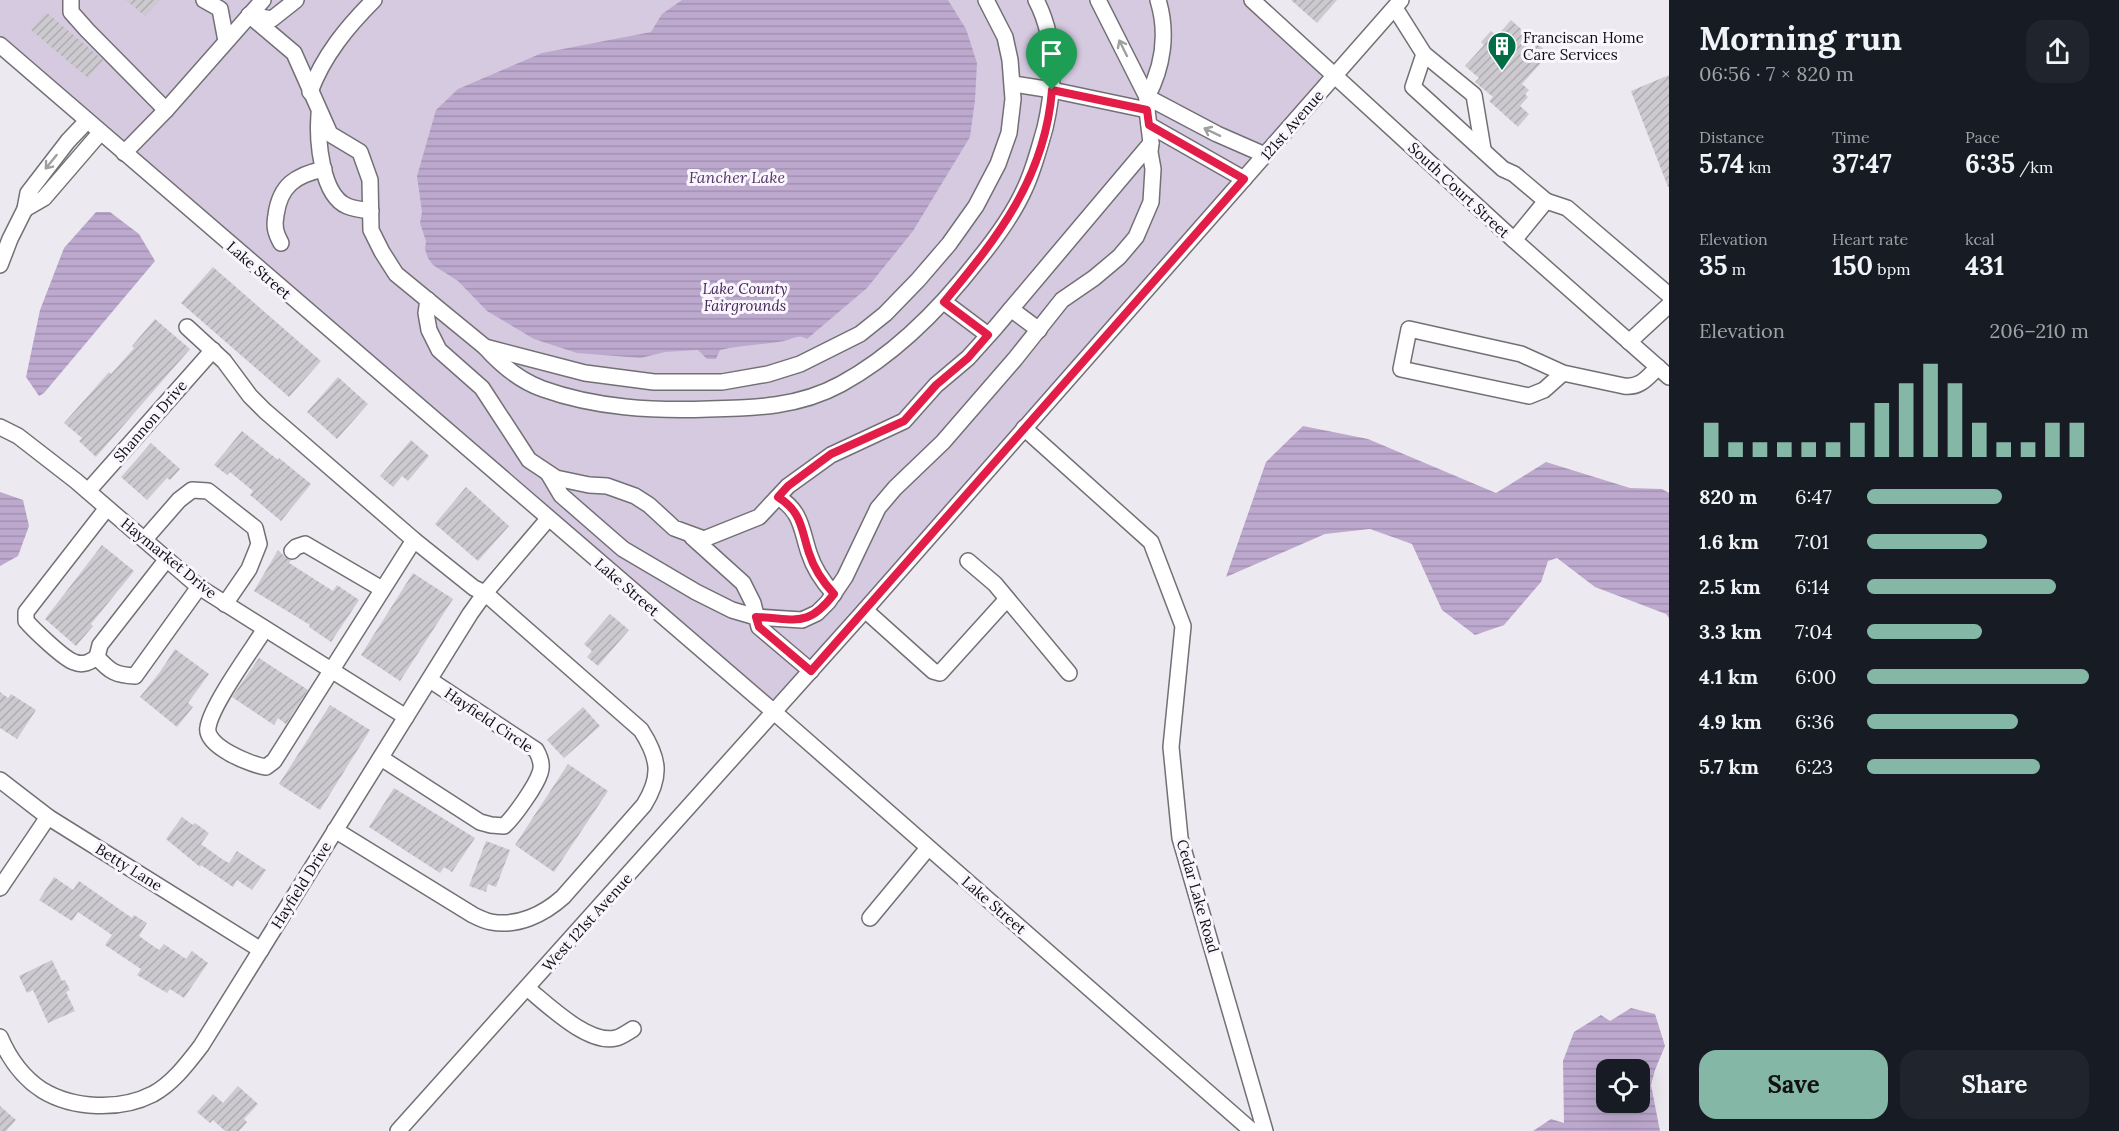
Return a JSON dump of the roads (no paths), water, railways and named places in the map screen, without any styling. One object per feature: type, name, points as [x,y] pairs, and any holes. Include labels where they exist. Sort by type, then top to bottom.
[{"type":"street","points":[[71,0],[71,12],[166,110]]},
{"type":"street","points":[[204,0],[220,9],[226,41]]},
{"type":"street","points":[[124,153],[166,110],[263,0]]},
{"type":"street","points":[[249,15],[272,19],[296,0]]},
{"type":"street","points":[[310,92],[318,70],[349,25],[374,0]]},
{"type":"street","points":[[484,347],[585,373],[654,382],[722,382],[768,374],[800,364],[860,334],[885,314],[910,289],[949,244],[976,206],[998,164],[1009,133],[1013,84],[1005,37],[986,0]]},
{"type":"street","points":[[249,15],[294,53],[330,134],[360,152],[370,180],[371,230],[396,274],[484,347],[500,364],[541,388],[566,396],[652,410],[718,409],[776,406],[814,396],[840,384],[872,364],[909,335],[944,302],[997,236],[1025,189],[1037,157],[1050,105],[1053,69],[1045,19],[1036,0]]},
{"type":"street","points":[[548,472],[561,495],[623,549],[696,592],[732,610],[756,617],[802,620],[816,613],[834,594],[855,558],[878,508],[895,488],[943,442],[1062,300],[1119,257],[1136,237],[1151,202],[1153,169],[1147,110],[1111,23],[1098,0]]},
{"type":"street","points":[[1147,110],[1163,53],[1163,28],[1158,0]]},
{"type":"street","name":"South Court Street","points":[[1252,0],[1514,240],[1663,372]]},
{"type":"street","points":[[1398,4],[1424,54],[1474,95],[1483,149]]},
{"type":"street","name":"121st Avenue","points":[[774,712],[1398,4]]},
{"type":"street","name":"Lake Street","points":[[0,45],[774,712],[1252,1131]]},
{"type":"street","points":[[1424,54],[1413,87],[1503,169],[1514,174],[1546,201],[1567,208],[1669,295]]},
{"type":"street","points":[[1013,84],[1147,110],[1216,134],[1265,155]]},
{"type":"street","points":[[1147,110],[1244,179]]},
{"type":"street","points":[[320,111],[318,128],[330,190],[347,206],[371,211]]},
{"type":"street","points":[[0,265],[25,209],[28,193],[68,141],[87,121]]},
{"type":"street","points":[[25,209],[44,198],[100,133]]},
{"type":"street","points":[[428,300],[426,313],[429,330],[439,350],[482,388],[529,460],[556,478],[589,485],[607,486],[635,496],[649,505],[674,528],[704,539],[759,517],[788,486],[831,454],[904,421],[936,385],[968,358],[1151,143]]},
{"type":"street","points":[[281,243],[274,231],[278,199],[290,182],[311,171],[324,168]]},
{"type":"street","points":[[1514,240],[1546,201]]},
{"type":"street","points":[[944,302],[988,335]]},
{"type":"street","points":[[1629,342],[1669,305]]},
{"type":"street","points":[[1011,309],[1039,330]]},
{"type":"street","points":[[187,327],[213,350],[265,411],[414,540],[474,588],[485,593],[641,730],[651,745],[657,762],[657,779],[644,806],[563,897],[550,909],[532,917],[510,922],[491,922],[473,915],[335,830]]},
{"type":"street","points":[[1563,373],[1544,390],[1529,396],[1401,369],[1409,329],[1521,354],[1563,373],[1632,387],[1663,372]]},
{"type":"street","name":"Shannon Drive","points":[[87,491],[213,350]]},
{"type":"street","points":[[718,409],[722,382]]},
{"type":"street","name":"Haymarket Drive","points":[[0,427],[18,436],[107,507],[199,587],[406,717]]},
{"type":"street","name":"Cedar Lake Road","points":[[1024,428],[1151,542],[1183,626],[1171,747],[1180,838],[1265,1131]]},
{"type":"street","points":[[145,539],[179,500],[192,490],[208,491],[255,528],[259,544],[249,569],[225,604]]},
{"type":"street","points":[[778,497],[789,504],[799,519],[809,555],[821,578],[834,594]]},
{"type":"street","points":[[107,507],[26,612],[26,621],[33,628],[74,662],[86,664],[97,657],[100,645],[167,559]]},
{"type":"street","name":"Hayfield Drive","points":[[0,1037],[8,1055],[21,1071],[42,1090],[62,1099],[80,1103],[99,1106],[124,1104],[153,1094],[179,1074],[201,1046],[485,593],[548,519]]},
{"type":"street","points":[[687,533],[743,583],[753,603],[759,627],[811,671]]},
{"type":"street","points":[[265,629],[217,706],[207,728],[209,737],[226,752],[254,765],[266,767],[274,761],[414,540]]},
{"type":"street","points":[[292,551],[305,544],[382,589]]},
{"type":"street","points":[[968,561],[995,584],[1070,673]]},
{"type":"street","points":[[97,657],[106,667],[119,675],[135,676],[199,587]]},
{"type":"street","points":[[865,610],[933,671],[940,673],[1007,599]]},
{"type":"street","name":"Hayfield Circle","points":[[381,758],[480,822],[504,826],[513,818],[540,773],[541,760],[536,750],[430,680]]},
{"type":"street","name":"West 121st Avenue","points":[[398,1131],[774,712]]},
{"type":"street","name":"Betty Lane","points":[[0,780],[48,817],[261,950]]},
{"type":"street","points":[[0,888],[48,817]]},
{"type":"street","points":[[870,918],[928,848]]},
{"type":"street","points":[[527,988],[577,1028],[599,1037],[616,1038],[633,1029]]},
{"type":"water","name":"Fancher Lake","points":[[682,0],[948,0],[966,29],[977,63],[970,137],[913,231],[867,288],[807,339],[799,337],[728,348],[720,350],[716,359],[707,359],[698,350],[665,352],[641,358],[577,353],[534,339],[487,311],[458,281],[433,265],[428,258],[425,249],[426,241],[420,223],[422,212],[417,176],[436,110],[458,89],[542,53],[651,32],[662,14]]},
{"type":"water","points":[[96,212],[110,212],[139,234],[155,261],[44,393],[39,396],[26,377],[40,310],[64,248]]},
{"type":"water","points":[[1303,426],[1368,439],[1496,493],[1546,462],[1630,488],[1662,489],[1669,493],[1669,618],[1666,614],[1595,587],[1557,558],[1548,561],[1541,582],[1504,625],[1475,635],[1442,610],[1412,544],[1370,529],[1325,534],[1226,577],[1266,462]]},
{"type":"water","points":[[0,492],[23,500],[29,526],[18,556],[0,566]]},
{"type":"water","points":[[1631,1008],[1655,1014],[1665,1046],[1651,1085],[1660,1131],[1533,1131],[1551,1119],[1564,1123],[1563,1061],[1574,1032],[1601,1015],[1610,1021]]},
{"type":"place","name":"Franciscan Home Care Services","points":[[1502,72]]},
{"type":"park label","name":"Lake County Fairgrounds","points":[[745,296]]}]
